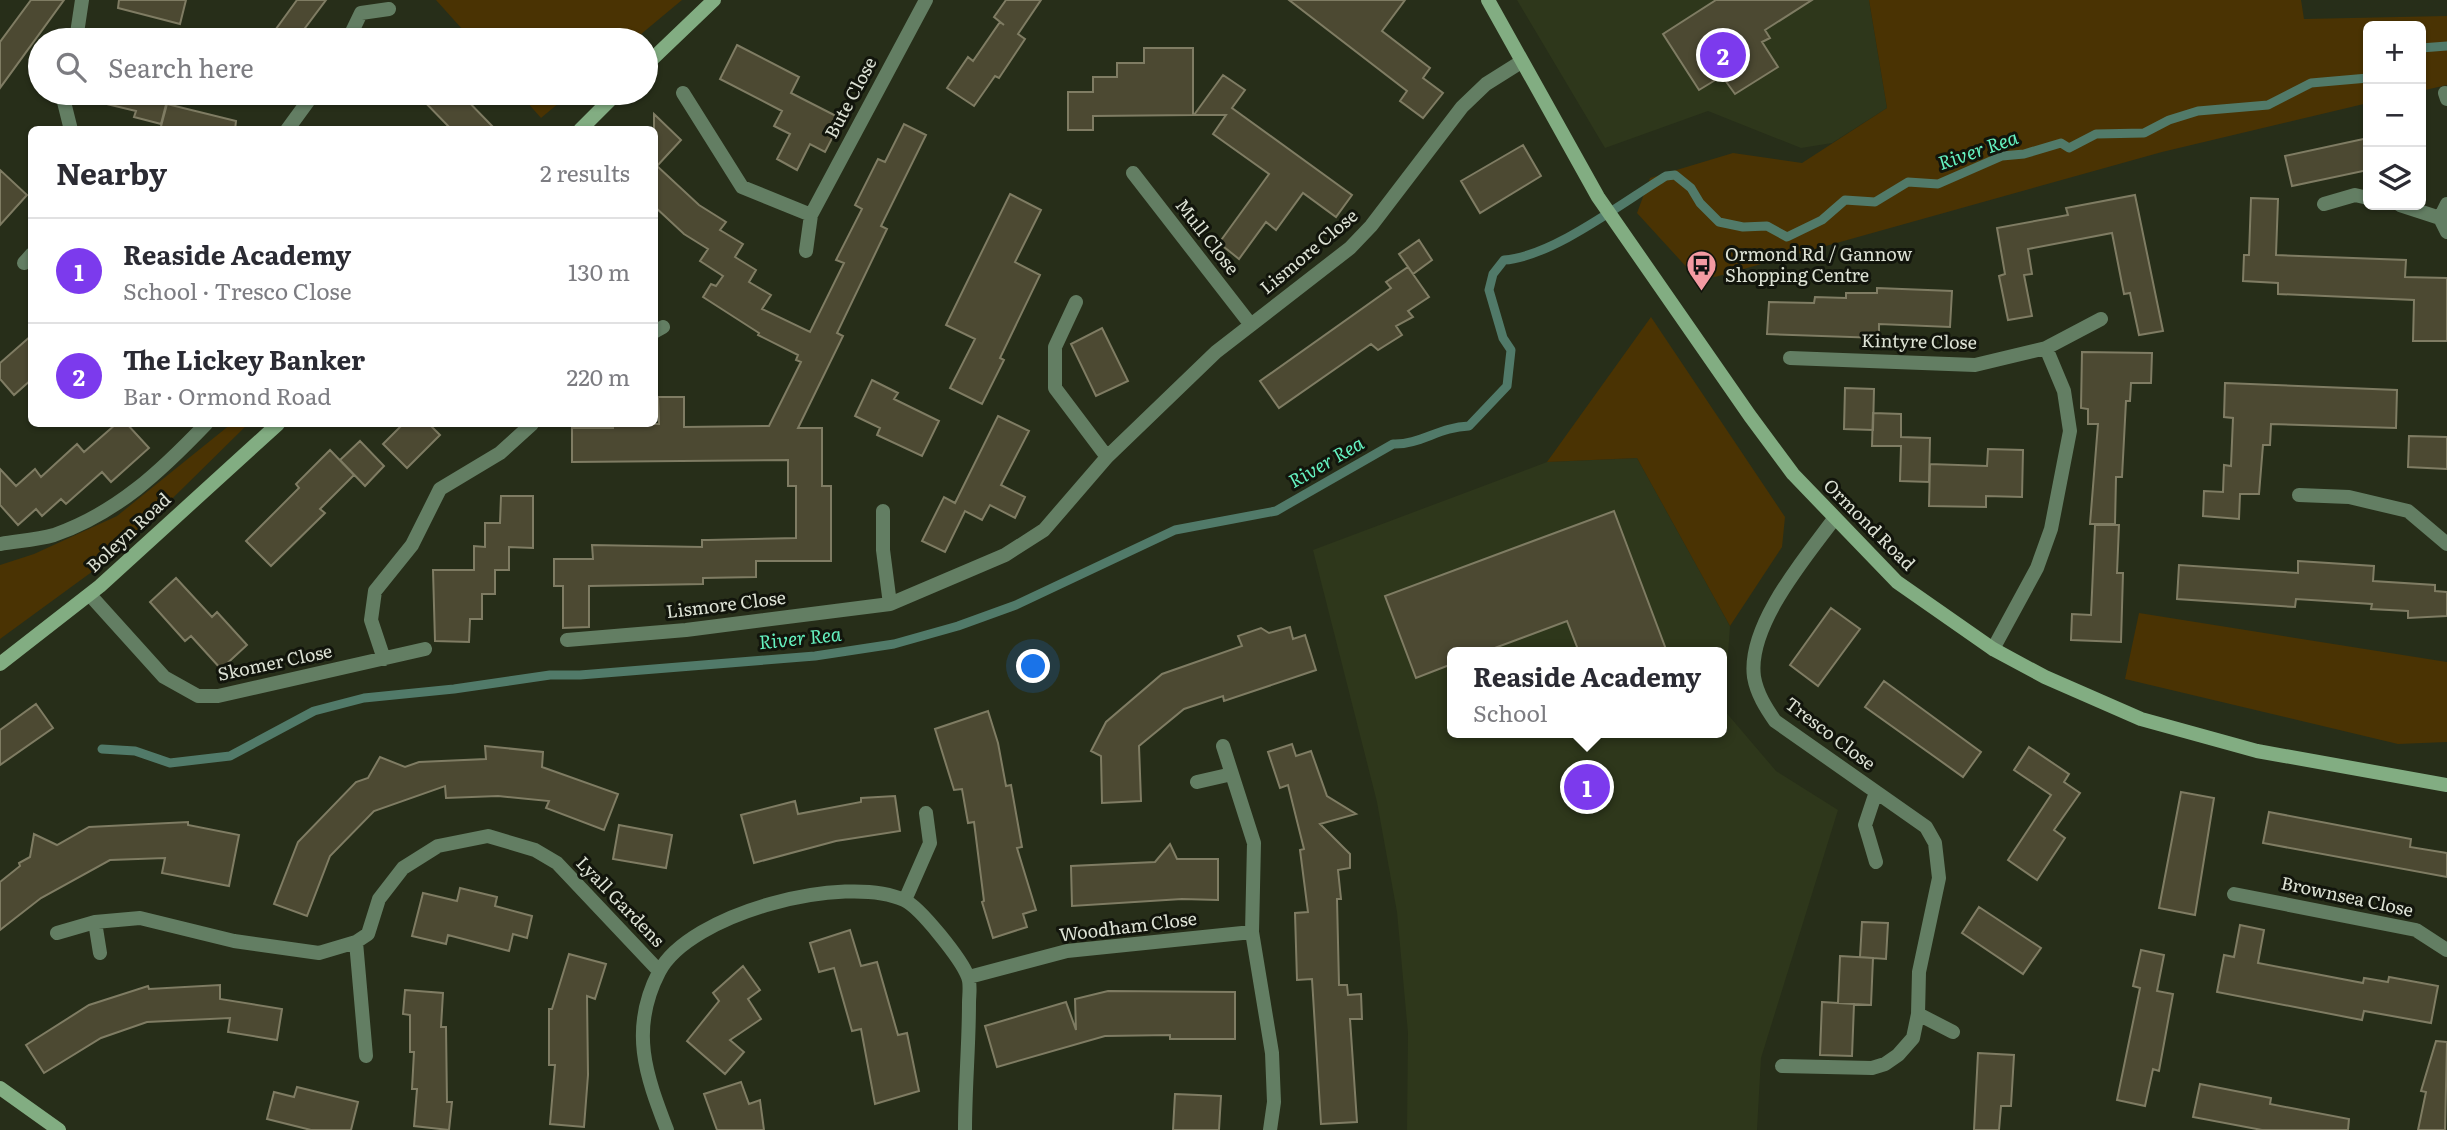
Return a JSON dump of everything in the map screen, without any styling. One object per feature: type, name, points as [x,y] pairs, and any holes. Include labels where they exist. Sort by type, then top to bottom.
[{"type":"street","points":[[78,28],[82,0]]},
{"type":"street","points":[[658,54],[714,0]]},
{"type":"street","name":"Bute Close","points":[[806,251],[811,215],[926,0]]},
{"type":"street","name":"Ormond Road","points":[[1488,0],[1598,197],[1764,435],[1793,474],[1833,519],[1897,582],[1993,649],[2045,677],[2141,719],[2257,751],[2447,785]]},
{"type":"street","points":[[354,28],[361,13],[389,9]]},
{"type":"street","name":"Lismore Close","points":[[567,640],[686,630],[890,604],[1005,555],[1044,530],[1107,457],[1206,361],[1350,248],[1371,226],[1462,107],[1486,84],[1521,62]]},
{"type":"street","points":[[683,93],[742,187],[811,215]]},
{"type":"street","points":[[65,105],[70,126]]},
{"type":"street","points":[[290,126],[305,105]]},
{"type":"street","points":[[584,126],[605,105]]},
{"type":"street","name":"Mull Close","points":[[1133,173],[1251,325]]},
{"type":"street","points":[[2323,204],[2355,195],[2363,197]]},
{"type":"street","points":[[2443,211],[2447,232]]},
{"type":"street","points":[[1076,302],[1055,347],[1055,388],[1107,457]]},
{"type":"street","name":"Kintyre Close","points":[[1790,358],[1975,365],[2046,348],[2101,319]]},
{"type":"street","points":[[1993,649],[2037,568],[2051,529],[2063,471],[2070,431],[2064,391],[2046,348]]},
{"type":"street","points":[[0,544],[51,536],[99,516],[166,467],[203,427]]},
{"type":"street","name":"Boleyn Road","points":[[0,664],[89,594],[275,427]]},
{"type":"street","points":[[384,659],[371,620],[375,591],[412,545],[440,489],[500,453],[529,427]]},
{"type":"street","points":[[2299,495],[2349,497],[2408,510],[2447,544]]},
{"type":"street","points":[[883,510],[883,550],[890,604]]},
{"type":"street","name":"Tresco Close","points":[[1782,1066],[1872,1068],[1885,1065],[1898,1055],[1913,1038],[1918,1014],[1919,972],[1936,898],[1939,859],[1926,827],[1775,722],[1761,700],[1754,676],[1756,640],[1787,586],[1833,519]]},
{"type":"street","name":"Skomer Close","points":[[89,594],[164,677],[198,696],[218,695],[425,649]]},
{"type":"street","points":[[1223,747],[1254,843],[1252,932],[1272,1053],[1275,1102],[1270,1130]]},
{"type":"street","points":[[1197,782],[1232,774]]},
{"type":"street","name":"Tresco Close","points":[[1876,792],[1865,825],[1876,862]]},
{"type":"street","points":[[905,900],[930,843],[926,813]]},
{"type":"street","name":"Lyall Gardens","points":[[356,942],[368,934],[379,899],[403,868],[438,846],[488,836],[535,850],[557,863],[660,971]]},
{"type":"street","points":[[667,1130],[645,1072],[642,1036],[649,1002],[660,971],[696,933],[774,904],[815,893],[860,890],[905,900],[928,920],[969,977],[965,1130]]},
{"type":"street","name":"Brownsea Close","points":[[2234,894],[2416,930],[2447,950]]},
{"type":"street","points":[[57,933],[95,922],[140,918],[233,941],[319,953],[356,942],[366,1056]]},
{"type":"street","points":[[95,922],[100,953]]},
{"type":"street","name":"Woodham Close","points":[[969,977],[1067,951],[1252,932]]},
{"type":"street","points":[[1918,1014],[1953,1032]]},
{"type":"street","points":[[0,1088],[59,1130]]},
{"type":"shaded area","points":[[436,0],[682,0],[648,28],[461,28]]},
{"type":"shaded area","points":[[1517,0],[1869,0],[1887,108],[1832,143],[1801,148],[1708,111],[1605,148]]},
{"type":"shaded area","points":[[1869,0],[2301,0],[2304,19],[2447,16],[2447,85],[2426,90],[2426,21],[2363,21],[2363,104],[2162,152],[1715,277],[1691,272],[1637,213],[1650,178],[1733,153],[1802,163],[1887,108]]},
{"type":"shaded area","points":[[530,105],[557,105],[541,118]]},
{"type":"shaded area","points":[[1651,317],[1785,517],[1782,547],[1730,626],[1637,458],[1547,462]]},
{"type":"shaded area","points":[[227,427],[245,427],[115,555],[0,639],[0,565],[34,554],[117,516]]},
{"type":"shaded area","points":[[1637,458],[1730,626],[1727,668],[1727,647],[1447,647],[1447,738],[1727,738],[1727,714],[1776,771],[1838,810],[1761,1058],[1757,1130],[1407,1130],[1408,1033],[1397,912],[1377,802],[1313,550],[1547,462]]},
{"type":"shaded area","points":[[2139,613],[2447,662],[2447,742],[2398,744],[2125,679]]},
{"type":"building","points":[[31,0],[64,0],[44,28],[28,28],[28,50],[0,88],[0,42]]},
{"type":"building","points":[[119,0],[186,0],[180,24],[118,8]]},
{"type":"building","points":[[297,0],[326,0],[305,28],[277,28]]},
{"type":"building","points":[[1006,0],[1041,0],[1018,34],[1025,39],[999,78],[995,76],[974,106],[947,88],[968,57],[973,61],[1000,22],[1004,25],[994,17]]},
{"type":"building","points":[[1289,0],[1405,0],[1382,31],[1430,68],[1423,78],[1443,93],[1423,118],[1400,101],[1407,91]]},
{"type":"building","points":[[1716,0],[1812,0],[1765,30],[1770,38],[1762,42],[1778,67],[1735,94],[1722,76],[1699,90],[1663,34]]},
{"type":"building","points":[[737,45],[799,77],[791,93],[842,119],[825,152],[810,144],[797,170],[777,159],[790,134],[774,126],[782,111],[720,79]]},
{"type":"building","points":[[1144,48],[1193,48],[1193,115],[1093,116],[1093,130],[1068,130],[1068,92],[1093,92],[1093,77],[1117,77],[1117,63],[1144,63]]},
{"type":"building","points":[[1223,75],[1245,90],[1232,108],[1352,195],[1336,217],[1303,193],[1276,230],[1266,222],[1239,259],[1219,243],[1269,174],[1213,134],[1226,115],[1194,115]]},
{"type":"building","points":[[111,105],[166,105],[161,124],[134,117],[136,111]]},
{"type":"building","points":[[167,105],[236,121],[235,126],[161,126]]},
{"type":"building","points":[[428,105],[472,105],[492,126],[448,126]]},
{"type":"building","points":[[654,114],[681,140],[658,165],[658,126],[654,126]]},
{"type":"building","points":[[904,124],[926,135],[881,226],[887,229],[837,333],[843,336],[798,428],[822,428],[822,486],[831,486],[831,561],[756,561],[756,577],[703,578],[703,584],[589,586],[589,627],[563,628],[563,586],[554,586],[554,559],[593,559],[592,545],[702,547],[702,540],[796,538],[796,486],[788,486],[788,460],[572,462],[572,428],[658,427],[658,397],[684,397],[684,427],[769,426],[801,362],[796,360],[798,355],[758,335],[759,333],[703,297],[711,284],[716,286],[723,276],[700,261],[708,249],[684,234],[658,210],[658,167],[699,205],[726,222],[720,230],[743,244],[735,257],[756,270],[749,282],[771,295],[762,309],[810,332],[844,263],[836,260],[862,209],[855,205],[878,159],[885,162]]},
{"type":"building","points":[[2363,139],[2363,171],[2292,186],[2285,156]]},
{"type":"building","points":[[1523,145],[1541,176],[1480,213],[1461,181]]},
{"type":"building","points":[[0,170],[27,195],[0,225]]},
{"type":"building","points":[[1010,194],[1041,210],[1015,262],[1040,275],[1000,358],[1004,360],[982,404],[950,388],[975,339],[946,325]]},
{"type":"building","points":[[2135,195],[2163,331],[2139,335],[2130,293],[2124,294],[2112,233],[2028,249],[2032,274],[2024,275],[2032,316],[2008,320],[1999,276],[2005,274],[1997,228],[2068,215],[2066,208]]},
{"type":"building","points":[[2251,198],[2278,199],[2276,255],[2406,260],[2405,277],[2447,278],[2447,341],[2413,341],[2414,300],[2278,294],[2278,283],[2243,281],[2244,255],[2249,255]]},
{"type":"building","points":[[1419,240],[1432,260],[1413,274],[1399,254]]},
{"type":"building","points":[[1408,267],[1429,297],[1408,311],[1413,317],[1396,326],[1402,335],[1378,350],[1371,344],[1279,408],[1260,381],[1391,288],[1386,282]]},
{"type":"building","points":[[1877,288],[1952,291],[1950,327],[1879,324],[1879,338],[1767,334],[1769,302],[1814,303],[1815,297],[1846,298],[1846,293],[1877,293]]},
{"type":"building","points":[[1102,328],[1128,381],[1096,396],[1071,344]]},
{"type":"building","points":[[28,338],[28,383],[14,395],[0,379],[0,363]]},
{"type":"building","points":[[2082,352],[2152,353],[2151,383],[2131,383],[2130,401],[2126,401],[2122,477],[2116,477],[2115,524],[2090,524],[2098,424],[2088,424],[2088,409],[2081,408]]},
{"type":"building","points":[[872,380],[898,393],[894,399],[939,421],[922,456],[877,435],[880,428],[855,416]]},
{"type":"building","points":[[2225,383],[2397,390],[2396,428],[2271,424],[2270,445],[2263,445],[2259,494],[2240,494],[2239,519],[2203,516],[2204,491],[2223,492],[2224,465],[2231,466],[2233,418],[2224,417]]},
{"type":"building","points":[[1845,388],[1874,389],[1873,430],[1844,429]]},
{"type":"building","points":[[1873,413],[1901,414],[1901,437],[1930,438],[1929,482],[1900,481],[1901,446],[1872,446]]},
{"type":"building","points":[[998,416],[1029,431],[1001,485],[1025,497],[1015,518],[990,505],[982,520],[965,511],[945,552],[922,541],[944,497],[955,503]]},
{"type":"building","points":[[113,427],[130,427],[149,448],[111,482],[102,472],[66,504],[61,499],[42,516],[36,509],[18,525],[0,505],[0,469],[16,486],[35,469],[41,477],[77,444],[84,452]]},
{"type":"building","points":[[400,427],[432,427],[440,435],[407,468],[383,444]]},
{"type":"building","points":[[2409,436],[2447,437],[2447,469],[2408,467]]},
{"type":"building","points":[[360,441],[384,466],[365,486],[340,460]]},
{"type":"building","points":[[1988,449],[2023,450],[2022,497],[1986,496],[1986,507],[1929,506],[1930,464],[1987,466]]},
{"type":"building","points":[[330,450],[354,475],[320,509],[325,513],[271,566],[246,541],[299,488],[296,484]]},
{"type":"building","points":[[501,496],[533,496],[533,548],[509,547],[509,570],[495,570],[495,594],[482,594],[482,619],[470,619],[469,642],[435,641],[433,570],[474,570],[474,546],[485,547],[485,523],[500,523]]},
{"type":"building","points":[[1614,511],[1665,647],[1577,647],[1567,621],[1497,647],[1447,647],[1447,666],[1416,678],[1385,596]]},
{"type":"building","points":[[2095,525],[2119,525],[2117,573],[2123,573],[2121,642],[2071,640],[2072,614],[2091,615]]},
{"type":"building","points":[[2298,561],[2374,566],[2373,581],[2435,585],[2435,591],[2447,592],[2447,616],[2408,618],[2408,611],[2371,609],[2372,604],[2296,599],[2295,607],[2177,599],[2179,565],[2298,573]]},
{"type":"building","points":[[176,578],[212,617],[217,612],[247,645],[221,669],[191,636],[185,641],[150,602]]},
{"type":"building","points":[[1831,608],[1860,629],[1818,686],[1790,665]]},
{"type":"building","points":[[1290,627],[1293,639],[1305,635],[1316,670],[1224,701],[1223,696],[1184,709],[1139,746],[1141,801],[1102,803],[1101,756],[1091,751],[1106,722],[1162,674],[1242,646],[1238,636],[1261,628],[1269,633]]},
{"type":"building","points":[[1884,681],[1981,752],[1963,777],[1865,707]]},
{"type":"building","points":[[36,704],[53,728],[0,765],[0,730]]},
{"type":"building","points":[[988,711],[998,743],[1006,786],[1011,785],[1022,847],[1017,848],[1036,910],[1023,914],[1027,927],[993,938],[982,902],[974,822],[968,823],[962,789],[954,790],[935,729]]},
{"type":"building","points":[[1292,744],[1296,756],[1311,751],[1327,796],[1356,814],[1320,824],[1350,854],[1350,868],[1338,870],[1341,899],[1337,899],[1339,985],[1347,985],[1348,995],[1361,994],[1362,1019],[1350,1019],[1357,1122],[1321,1124],[1312,979],[1297,980],[1295,913],[1308,912],[1300,850],[1304,849],[1288,785],[1280,788],[1268,752]]},
{"type":"building","points":[[485,746],[543,752],[542,767],[618,794],[604,830],[546,808],[549,801],[498,796],[446,798],[445,786],[374,811],[330,856],[307,916],[274,904],[298,842],[356,782],[368,778],[380,757],[405,767],[419,762],[486,759]]},
{"type":"building","points":[[2029,747],[2069,774],[2064,782],[2080,793],[2054,830],[2065,838],[2037,880],[2008,860],[2051,795],[2014,770]]},
{"type":"building","points":[[2181,792],[2214,798],[2195,915],[2159,908]]},
{"type":"building","points":[[895,796],[900,831],[836,841],[754,863],[741,815],[795,801],[798,814],[861,802],[861,798]]},
{"type":"building","points":[[2269,812],[2411,839],[2410,847],[2447,853],[2447,877],[2263,843]]},
{"type":"building","points":[[188,822],[188,825],[239,835],[229,886],[162,873],[165,858],[110,860],[41,898],[0,930],[0,882],[20,866],[19,863],[30,857],[34,834],[57,845],[89,827]]},
{"type":"building","points":[[619,825],[672,835],[666,868],[613,859]]},
{"type":"building","points":[[1170,844],[1177,859],[1218,859],[1218,900],[1182,899],[1072,906],[1071,866],[1155,862]]},
{"type":"building","points":[[460,888],[497,897],[495,906],[532,916],[527,938],[513,934],[509,951],[448,935],[446,944],[412,936],[423,893],[457,901]]},
{"type":"building","points":[[1979,907],[2041,948],[2023,974],[1962,933]]},
{"type":"building","points":[[1862,922],[1888,923],[1886,959],[1860,957]]},
{"type":"building","points":[[2240,925],[2264,930],[2258,963],[2363,983],[2364,978],[2388,982],[2389,977],[2438,986],[2431,1023],[2364,1011],[2362,1020],[2217,992],[2224,955],[2234,957]]},
{"type":"building","points":[[850,930],[861,966],[877,962],[898,1035],[907,1033],[919,1091],[875,1104],[861,1029],[852,1031],[834,968],[819,972],[810,943]]},
{"type":"building","points":[[2141,950],[2164,955],[2157,991],[2173,994],[2159,1071],[2153,1069],[2145,1106],[2117,1100],[2140,988],[2133,986]]},
{"type":"building","points":[[569,954],[606,964],[595,999],[587,996],[588,1075],[584,1127],[550,1124],[555,1065],[549,1065],[549,1009],[552,1009]]},
{"type":"building","points":[[1840,956],[1873,958],[1871,1005],[1838,1003]]},
{"type":"building","points":[[743,966],[760,990],[748,999],[761,1019],[730,1040],[744,1052],[725,1074],[687,1041],[719,1001],[713,993]]},
{"type":"building","points":[[220,985],[220,999],[282,1009],[277,1040],[228,1032],[230,1018],[147,1022],[101,1038],[44,1073],[26,1045],[89,1005],[148,986],[149,989]]},
{"type":"building","points":[[405,990],[443,993],[441,1027],[446,1027],[447,1102],[452,1102],[449,1130],[414,1126],[417,1089],[412,1089],[414,1052],[410,1052],[410,1015],[403,1014]]},
{"type":"building","points":[[1108,991],[1235,992],[1235,1039],[1170,1039],[1170,1035],[1105,1036],[997,1067],[985,1026],[1066,1002],[1076,1030],[1075,999]]},
{"type":"building","points":[[1822,1002],[1854,1004],[1852,1056],[1820,1055]]},
{"type":"building","points":[[2436,1041],[2447,1042],[2445,1130],[2418,1130],[2426,1092],[2421,1091]]},
{"type":"building","points":[[1978,1053],[2014,1055],[2011,1106],[2001,1106],[1999,1130],[1974,1130]]},
{"type":"building","points":[[741,1082],[749,1104],[760,1100],[764,1130],[717,1130],[704,1094]]},
{"type":"building","points":[[2200,1084],[2271,1098],[2270,1104],[2349,1119],[2348,1130],[2262,1130],[2193,1117]]},
{"type":"building","points":[[297,1087],[358,1102],[351,1130],[311,1130],[267,1119],[274,1092],[294,1097]]},
{"type":"building","points":[[1175,1094],[1221,1096],[1219,1130],[1173,1130]]},
{"type":"waterway","name":"River Rea","points":[[2426,48],[2447,46]]},
{"type":"waterway","name":"River Rea","points":[[102,749],[135,751],[170,763],[230,756],[314,711],[364,698],[454,689],[550,675],[580,675],[815,656],[894,644],[958,626],[1016,605],[1175,530],[1276,511],[1393,444],[1412,442],[1448,429],[1469,426],[1507,386],[1511,350],[1503,338],[1489,290],[1493,274],[1504,260],[1523,257],[1565,239],[1666,176],[1675,175],[1691,188],[1700,203],[1719,222],[1743,227],[1767,226],[1787,237],[1822,220],[1845,200],[1875,202],[1908,182],[1938,184],[2002,156],[2024,154],[2061,143],[2069,148],[2096,134],[2144,133],[2169,120],[2198,111],[2268,105],[2311,83],[2363,78]]},
{"type":"place","name":"The Lickey Banker","points":[[1723,55]]},
{"type":"place","name":"Ormond Rd / Gannow Shopping Centre","points":[[1702,292]]},
{"type":"place","name":"Reaside Academy","points":[[1587,787]]}]
